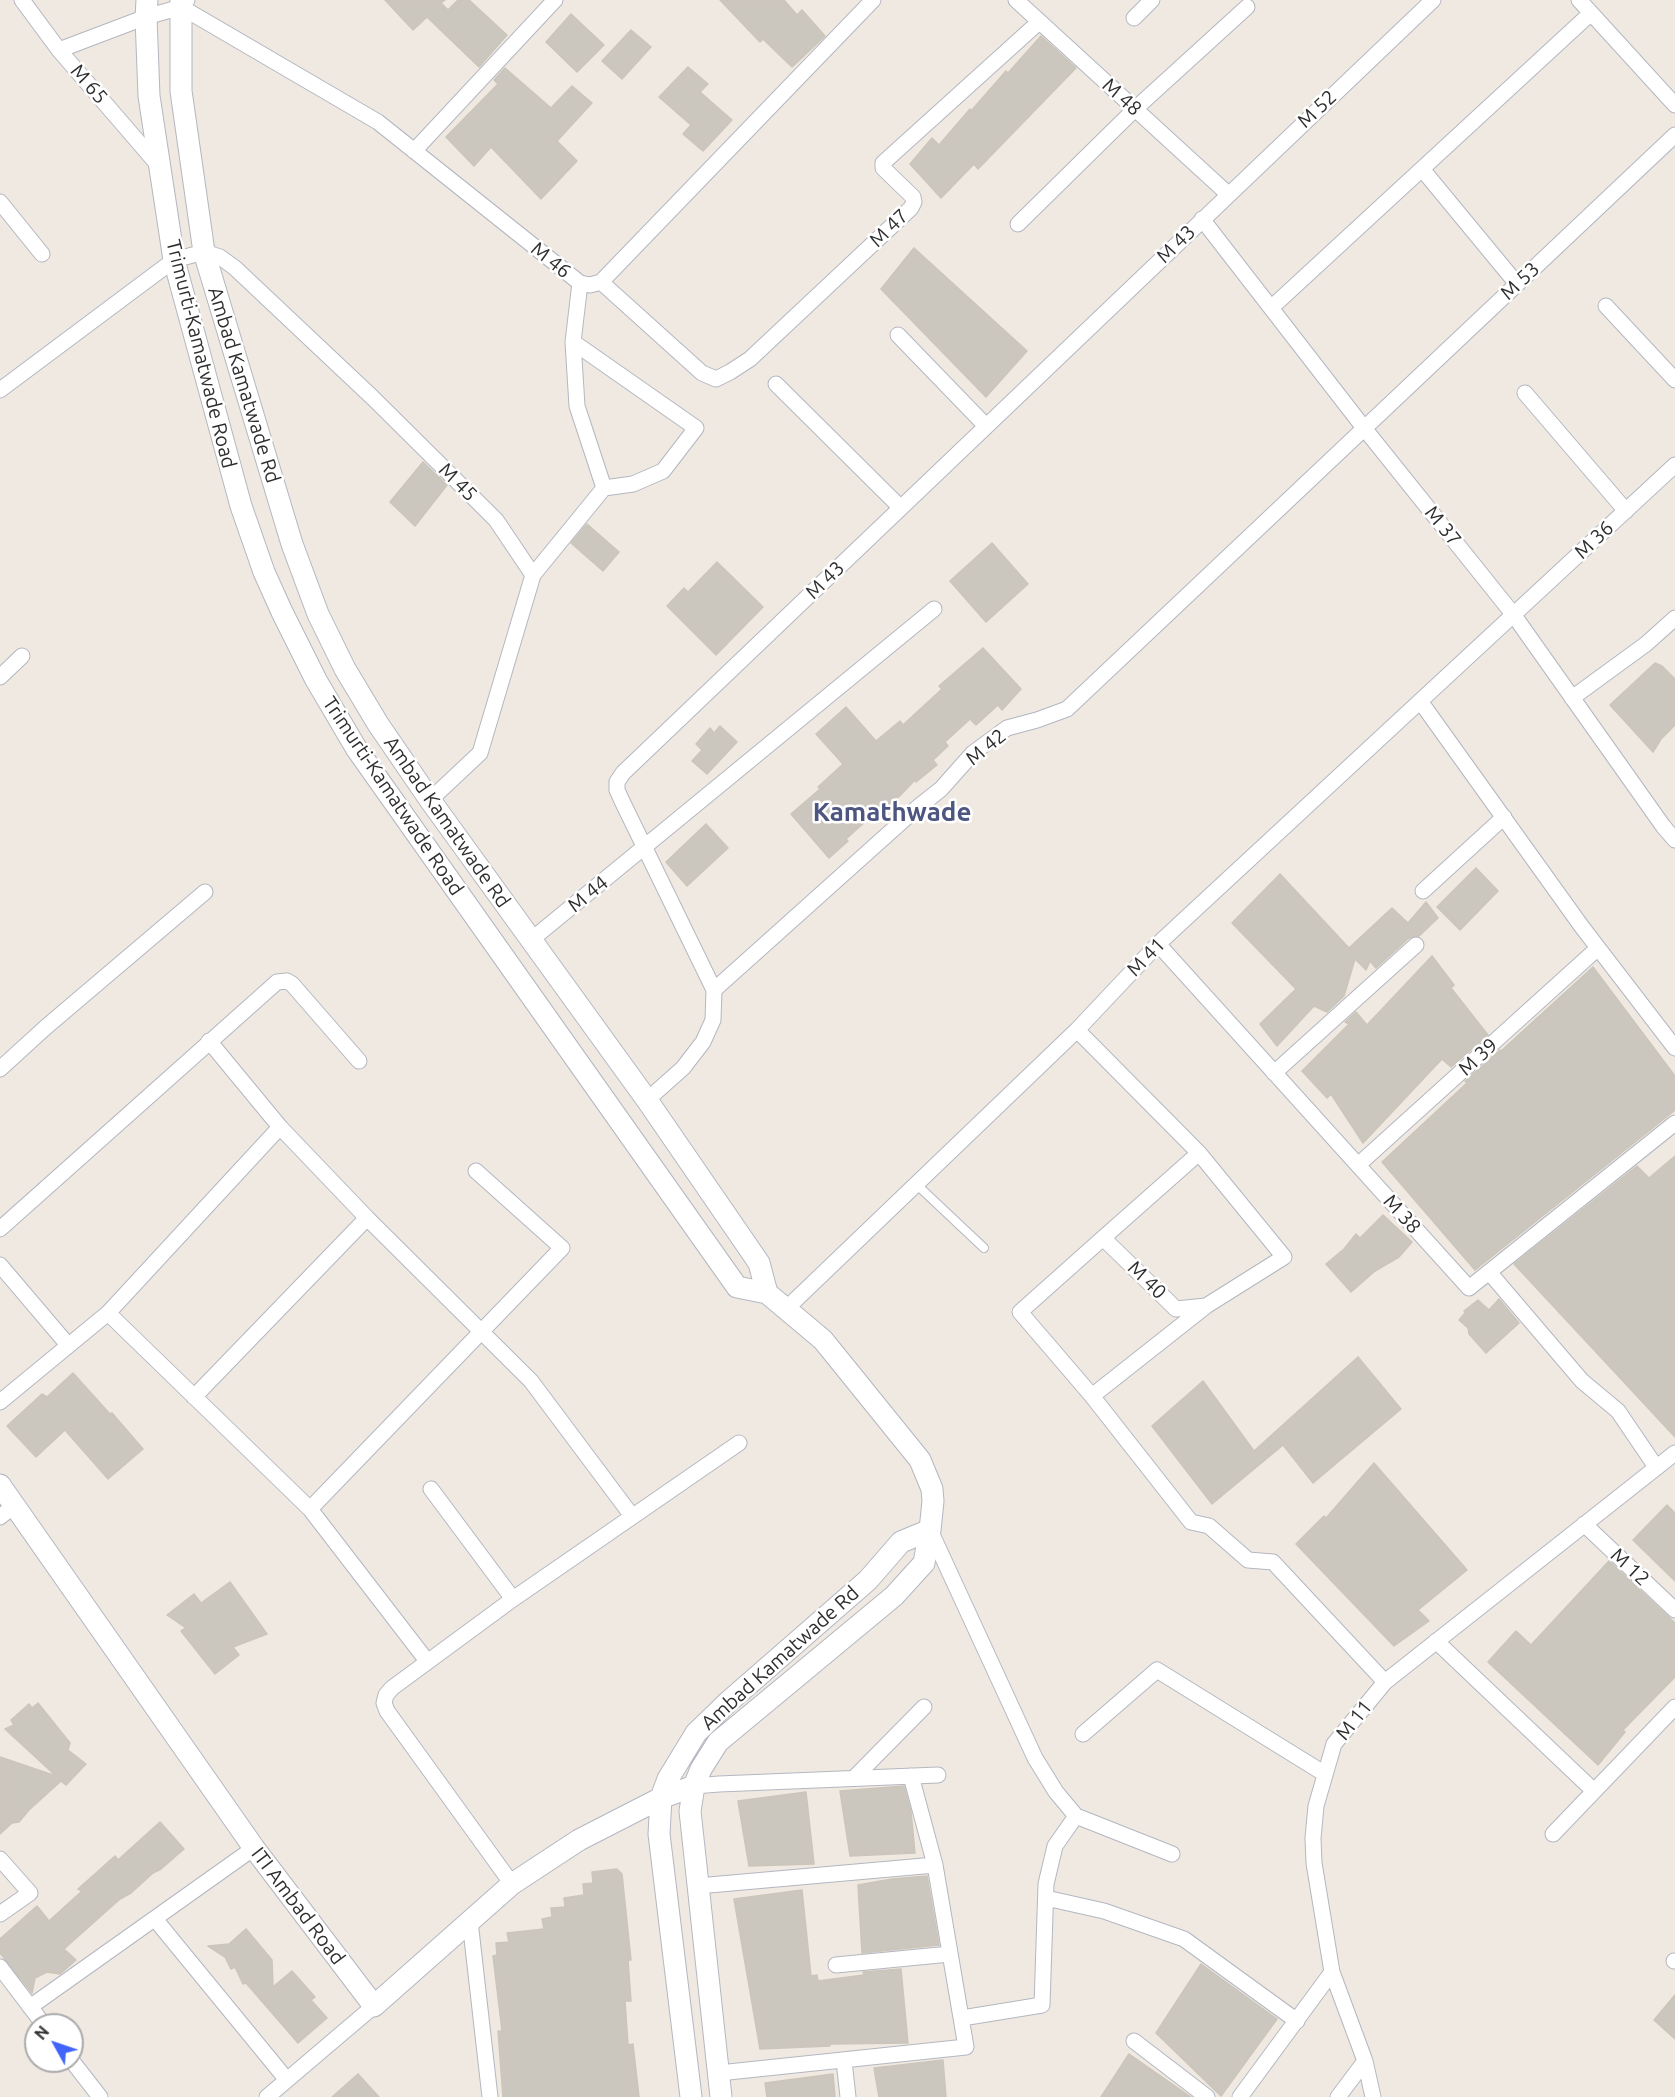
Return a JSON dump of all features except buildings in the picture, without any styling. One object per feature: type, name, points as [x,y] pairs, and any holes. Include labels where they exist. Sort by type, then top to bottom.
[{"type":"street","name":"M 65","points":[[22,0],[59,50],[159,166]]},
{"type":"street","points":[[414,151],[555,0]]},
{"type":"street","points":[[601,282],[873,0]]},
{"type":"street","name":"M 48","points":[[1016,0],[1228,194]]},
{"type":"street","points":[[1134,18],[1152,0]]},
{"type":"street","name":"M 52","points":[[1202,219],[1433,0]]},
{"type":"street","points":[[1579,0],[1675,105]]},
{"type":"street","points":[[59,50],[147,8],[183,2]]},
{"type":"street","name":"M 46","points":[[183,2],[378,122],[580,283],[590,285],[601,282]]},
{"type":"street","name":"Ambad Kamatwade Rd","points":[[183,2],[181,91],[204,252],[283,518],[318,614],[345,669],[430,800],[647,1100],[759,1263],[767,1293],[823,1340],[920,1460],[932,1489],[930,1530],[924,1563],[894,1596],[718,1742],[701,1769],[694,1786],[690,1811],[721,2097]]},
{"type":"street","points":[[1018,224],[1135,109],[1247,7]]},
{"type":"street","name":"Trimurti-Kamatwade Road","points":[[147,8],[149,96],[174,260],[241,507],[264,572],[316,680],[356,748],[737,1287],[767,1293]]},
{"type":"street","points":[[1271,308],[1591,13]]},
{"type":"street","name":"M 47","points":[[601,282],[702,373],[716,379],[750,359],[911,208],[914,202],[913,197],[883,168],[883,163],[1040,22]]},
{"type":"street","name":"M 53","points":[[1364,428],[1675,135]]},
{"type":"street","points":[[1422,169],[1517,284]]},
{"type":"street","points":[[0,202],[42,254]]},
{"type":"street","name":"M 37","points":[[1202,219],[1364,428],[1514,614],[1675,840]]},
{"type":"street","name":"M 43","points":[[714,990],[644,849],[617,790],[617,782],[623,773],[1202,219]]},
{"type":"street","points":[[0,390],[174,260],[204,252]]},
{"type":"street","name":"M 45","points":[[204,252],[220,257],[235,268],[381,406],[496,520],[533,575]]},
{"type":"street","points":[[580,283],[573,342],[577,406],[604,488]]},
{"type":"street","points":[[1606,306],[1675,380]]},
{"type":"street","points":[[898,336],[986,426]]},
{"type":"street","points":[[430,800],[480,753],[533,575],[604,488],[633,484],[663,471],[696,428],[573,342]]},
{"type":"street","points":[[776,384],[901,508]]},
{"type":"street","points":[[1525,393],[1626,510]]},
{"type":"street","name":"M 42","points":[[714,990],[941,789],[973,753],[1007,728],[1067,709],[1364,428]]},
{"type":"street","name":"M 36","points":[[1514,614],[1675,465]]},
{"type":"street","name":"M 44","points":[[531,940],[934,609]]},
{"type":"street","name":"M 41","points":[[787,1308],[1077,1030],[1158,944],[1514,614]]},
{"type":"street","points":[[1572,698],[1646,644],[1675,618]]},
{"type":"street","points":[[0,677],[22,656]]},
{"type":"street","points":[[1420,701],[1598,948],[1675,1048]]},
{"type":"street","points":[[1423,891],[1504,817]]},
{"type":"street","points":[[0,1069],[205,892]]},
{"type":"street","name":"M 38","points":[[1158,944],[1469,1288],[1675,1123]]},
{"type":"street","points":[[1274,1073],[1416,945]]},
{"type":"street","name":"M 39","points":[[1358,1165],[1598,948]]},
{"type":"street","points":[[0,1229],[277,982],[287,981],[292,984],[359,1061]]},
{"type":"street","points":[[647,1100],[683,1068],[703,1042],[713,1020],[714,990]]},
{"type":"street","name":"M 40","points":[[1077,1030],[1199,1153],[1284,1257],[1206,1306],[1176,1309],[1103,1238]]},
{"type":"street","points":[[210,1041],[280,1127],[367,1218],[531,1381],[632,1516]]},
{"type":"street","points":[[0,1402],[108,1313],[280,1127]]},
{"type":"street","points":[[1199,1153],[1020,1312],[1092,1396],[1191,1522],[1209,1526],[1248,1560],[1273,1562],[1385,1682]]},
{"type":"street","points":[[310,1509],[562,1248],[476,1171]]},
{"type":"street","points":[[194,1397],[367,1218]]},
{"type":"street","points":[[0,1265],[68,1346]]},
{"type":"street","points":[[1489,1272],[1582,1381],[1618,1411],[1656,1467]]},
{"type":"street","points":[[1092,1396],[1206,1306]]},
{"type":"street","points":[[108,1313],[310,1509],[427,1661]]},
{"type":"street","points":[[512,1884],[387,1710],[384,1703],[386,1695],[427,1661],[513,1599],[739,1443]]},
{"type":"street","name":"M 11","points":[[1373,2097],[1365,2061],[1332,1972],[1314,1863],[1313,1838],[1316,1806],[1334,1744],[1385,1682],[1675,1453]]},
{"type":"street","name":"ITI Ambad Road","points":[[0,1485],[7,1511],[254,1848],[374,2006]]},
{"type":"street","points":[[431,1490],[513,1599]]},
{"type":"street","name":"M 12","points":[[1584,1524],[1675,1610]]},
{"type":"street","points":[[930,1530],[1035,1758],[1050,1784],[1076,1816],[1172,1854]]},
{"type":"street","name":"Ambad Kamatwade Rd","points":[[691,2097],[659,1834],[661,1798],[680,1757],[696,1733],[868,1580],[901,1542],[930,1530]]},
{"type":"street","points":[[1436,1641],[1594,1791]]},
{"type":"street","points":[[1083,1734],[1157,1670],[1325,1774]]},
{"type":"street","points":[[854,1778],[924,1707]]},
{"type":"street","points":[[1553,1834],[1675,1707]]},
{"type":"street","points":[[711,1719],[726,1735]]},
{"type":"street","points":[[267,2097],[512,1884],[579,1840],[661,1798],[694,1786],[938,1775]]},
{"type":"street","points":[[718,2073],[966,2047],[935,1865],[911,1776]]},
{"type":"street","points":[[962,2018],[1042,2005],[1046,1884],[1055,1846],[1076,1816]]},
{"type":"street","points":[[30,2007],[254,1848]]},
{"type":"street","points":[[0,1859],[30,1893],[0,1914]]},
{"type":"street","points":[[698,1886],[935,1865]]},
{"type":"street","points":[[1046,1898],[1104,1911],[1184,1939],[1298,2021]]},
{"type":"street","points":[[155,1919],[287,2080]]},
{"type":"street","points":[[470,1921],[490,2097]]},
{"type":"street","points":[[836,1965],[950,1954]]},
{"type":"street","points":[[0,1967],[35,2013]]},
{"type":"street","points":[[1240,2097],[1332,1972]]},
{"type":"street","points":[[1134,2041],[1207,2097]]},
{"type":"street","points":[[844,2061],[848,2097]]},
{"type":"street","points":[[1338,2097],[1365,2061]]},
{"type":"street","points":[[81,2073],[100,2097]]},
{"type":"lane","points":[[915,1183],[984,1248]]},
{"type":"district","name":"Kamathwade","points":[[892,812]]}]
